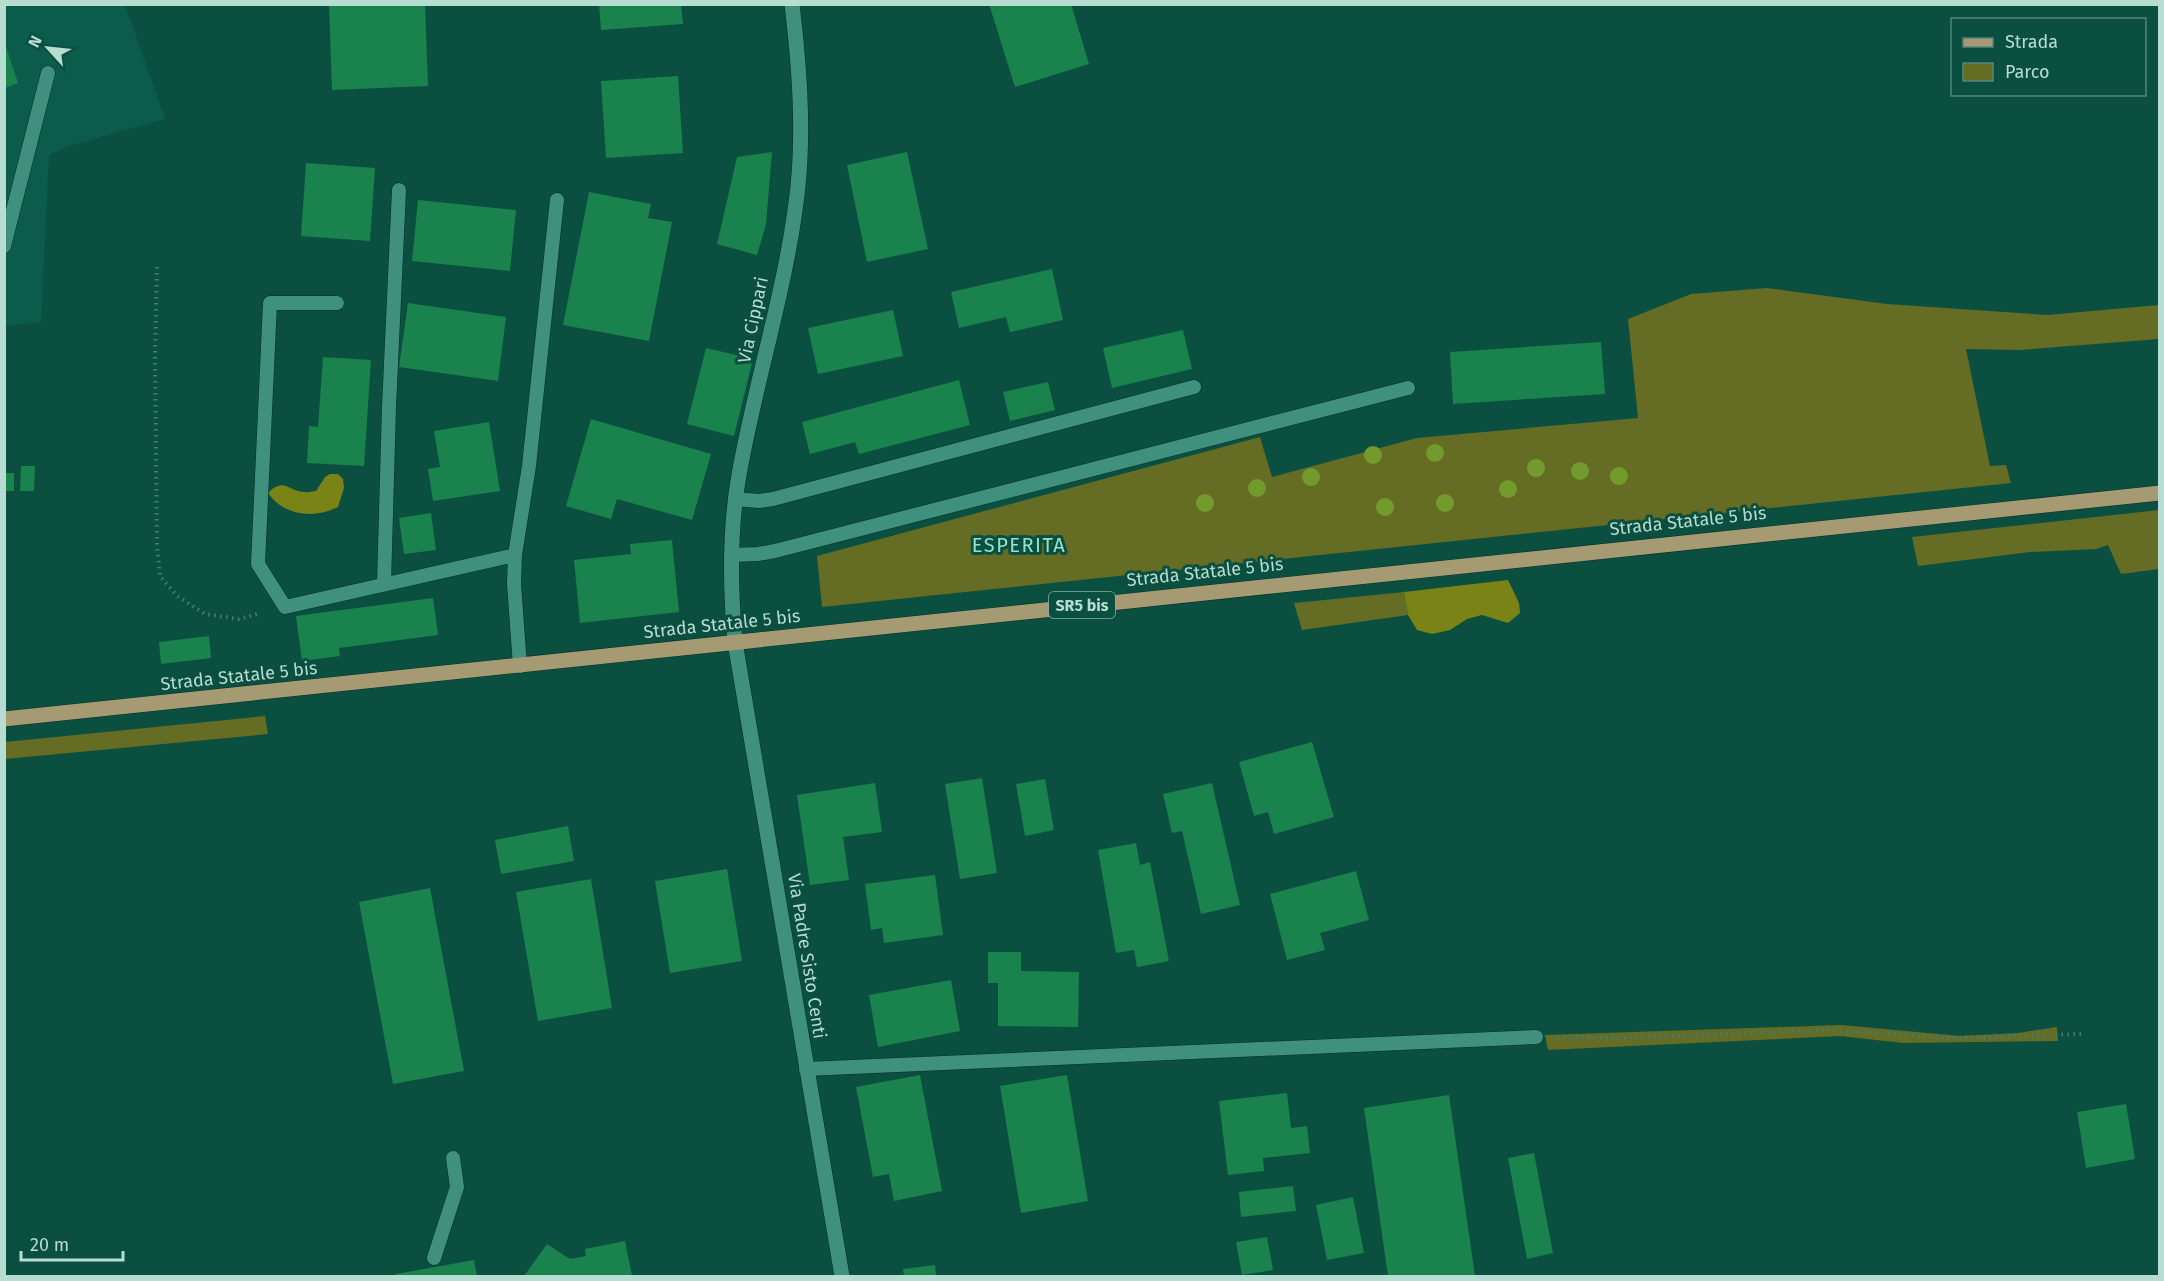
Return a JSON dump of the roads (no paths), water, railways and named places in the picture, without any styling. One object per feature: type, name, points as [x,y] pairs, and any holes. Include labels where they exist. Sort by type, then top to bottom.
[{"type":"main road","name":"Strada Statale 5 bis","points":[[4,719],[1699,539],[2160,493]]},
{"type":"street","name":"Via Cippari","points":[[735,642],[731,555],[735,500],[790,240],[798,185],[800,131],[798,66],[792,4]]},
{"type":"street","name":"Via Padre Sisto Centi","points":[[735,642],[842,1276]]},
{"type":"lane","points":[[4,246],[48,73]]},
{"type":"lane","points":[[384,584],[399,190]]},
{"type":"lane","points":[[520,666],[514,584],[515,555],[529,466],[557,200]]},
{"type":"lane","points":[[337,303],[270,303],[258,564],[285,607],[515,555]]},
{"type":"lane","points":[[735,500],[773,499],[1194,387]]},
{"type":"lane","points":[[731,555],[758,554],[786,548],[1408,388]]},
{"type":"lane","points":[[806,1069],[1536,1036]]},
{"type":"lane","points":[[434,1258],[457,1187],[453,1158]]},
{"type":"district","name":"ESPERITA","points":[[1019,545]]}]
